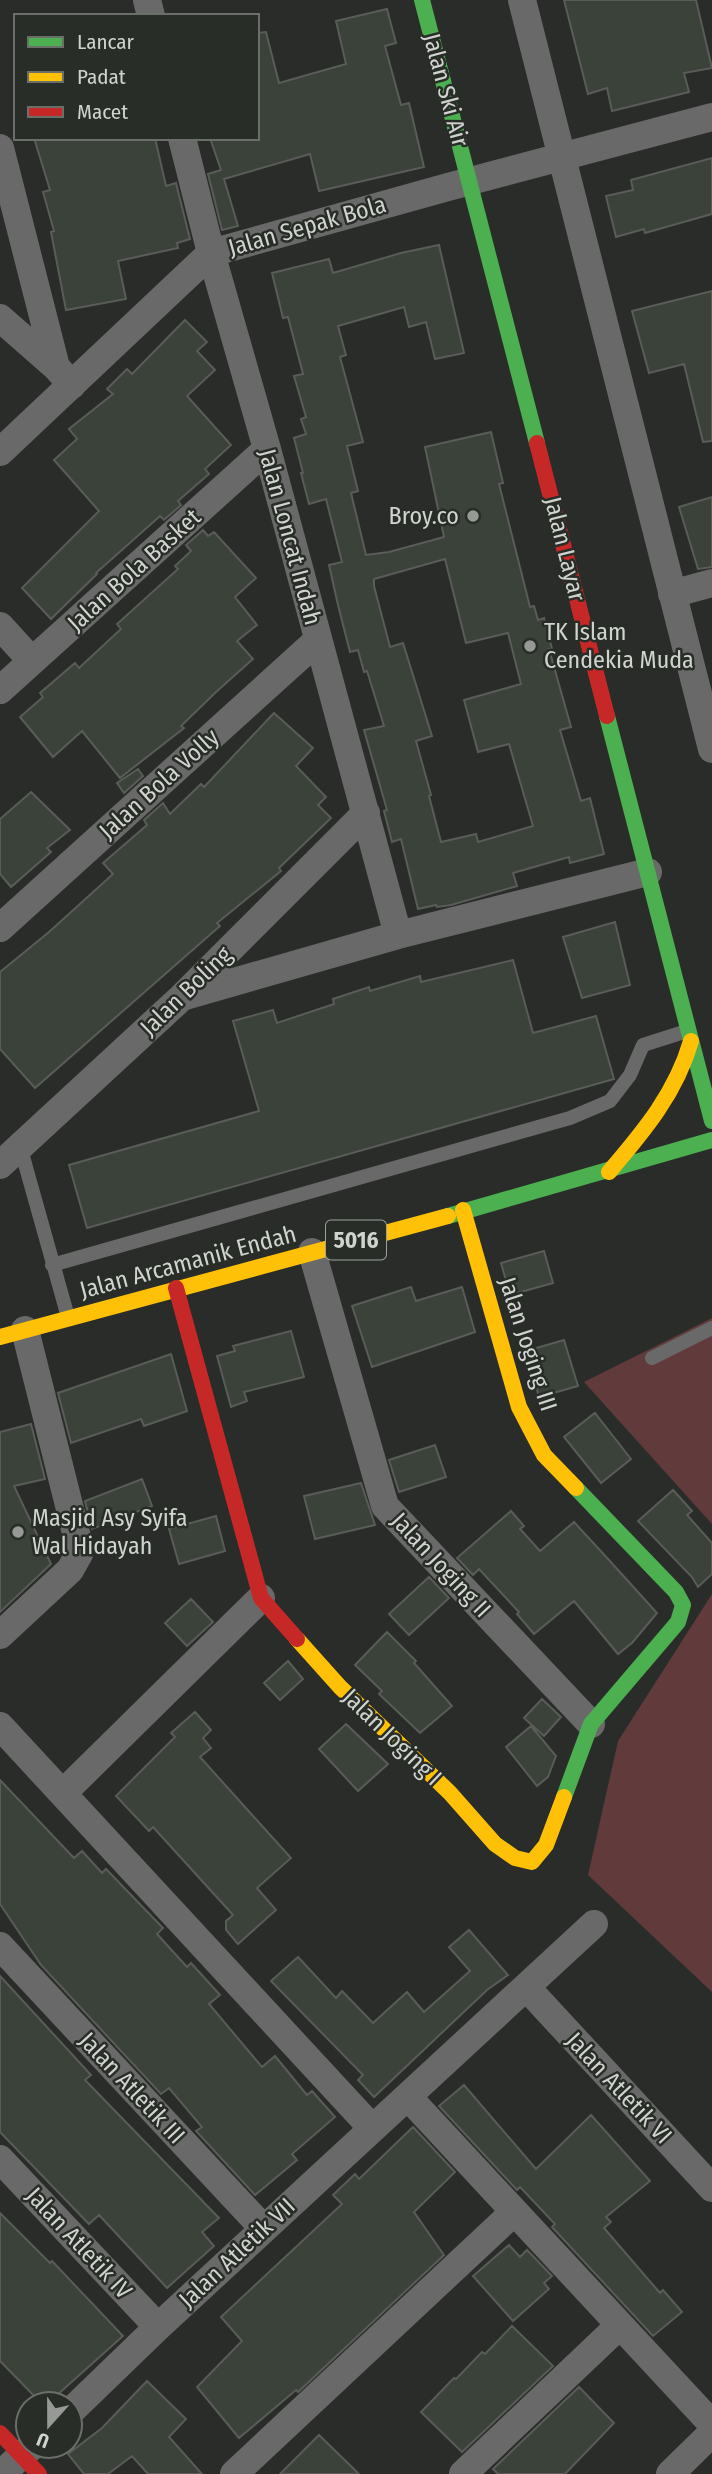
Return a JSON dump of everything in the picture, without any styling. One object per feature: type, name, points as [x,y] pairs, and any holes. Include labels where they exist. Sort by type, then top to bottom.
[{"type":"street","name":"Jalan Ski Air","points":[[422,0],[470,181]]},
{"type":"street","points":[[522,0],[712,749]]},
{"type":"street","name":"Jalan Sepak Bola","points":[[0,452],[64,376],[211,253],[712,117]]},
{"type":"street","name":"Jalan Loncat Indah","points":[[183,140],[398,935]]},
{"type":"street","points":[[0,148],[5,185],[64,376]]},
{"type":"street","name":"Jalan Layar","points":[[470,181],[712,1121]]},
{"type":"street","points":[[0,318],[64,376]]},
{"type":"street","name":"Jalan Bola Basket","points":[[0,691],[267,449]]},
{"type":"street","points":[[672,594],[712,583]]},
{"type":"street","points":[[0,626],[32,661]]},
{"type":"street","name":"Jalan Bola Volly","points":[[0,928],[318,640]]},
{"type":"street","name":"Jalan Boling","points":[[10,1155],[182,997],[366,813]]},
{"type":"street","points":[[182,997],[398,935],[648,872]]},
{"type":"street","points":[[609,1172],[671,1096],[685,1066],[690,1036]]},
{"type":"street","name":"Jalan Arcamanik Endah","points":[[13,1334],[609,1172],[712,1140]]},
{"type":"street","name":"Jalan Joging III","points":[[463,1210],[519,1407],[544,1455],[676,1591],[683,1605],[678,1622],[591,1724]]},
{"type":"street","name":"Jalan Joging II","points":[[312,1252],[385,1506],[591,1724]]},
{"type":"street","name":"Jalan Joging I","points":[[176,1288],[261,1598],[340,1687],[450,1793],[495,1844],[515,1858],[532,1862],[546,1845],[591,1724]]},
{"type":"street","points":[[0,1635],[71,1570],[79,1554],[78,1541],[13,1334]]},
{"type":"street","points":[[63,1793],[261,1598]]},
{"type":"street","points":[[0,1726],[372,2128]]},
{"type":"street","name":"Jalan Atletik VII","points":[[84,2398],[594,1924]]},
{"type":"street","name":"Jalan Atletik III","points":[[0,1946],[264,2229]]},
{"type":"street","name":"Jalan Atletik VI","points":[[527,1988],[712,2188]]},
{"type":"street","points":[[408,2097],[712,2424]]},
{"type":"street","name":"Jalan Atletik IV","points":[[0,2160],[158,2327]]},
{"type":"street","points":[[234,2474],[514,2212]]},
{"type":"street","points":[[463,2474],[620,2325]]},
{"type":"street","points":[[0,2433],[14,2445]]},
{"type":"street","points":[[670,2474],[712,2433]]},
{"type":"street","points":[[1,2474],[29,2460]]},
{"type":"lane","points":[[52,1265],[570,1118],[610,1101],[630,1075],[643,1045],[690,1036]]},
{"type":"lane","points":[[10,1155],[52,1265],[68,1318]]},
{"type":"lane","points":[[652,1358],[712,1328]]},
{"type":"shaded area","points":[[712,1318],[712,1524],[584,1382]]},
{"type":"shaded area","points":[[712,1594],[712,1992],[588,1875],[618,1741]]},
{"type":"building","points":[[564,0],[696,0],[712,68],[684,73],[689,92],[612,111],[607,88],[588,94]]},
{"type":"building","points":[[387,9],[396,43],[385,46],[401,105],[409,103],[424,167],[319,191],[310,154],[224,179],[238,226],[222,230],[208,174],[221,170],[211,140],[259,140],[259,33],[266,32],[279,83],[346,64],[336,21]]},
{"type":"building","points":[[35,140],[155,140],[166,186],[176,183],[190,239],[177,243],[178,248],[118,261],[126,299],[66,310],[51,232],[54,231],[43,192],[50,190]]},
{"type":"building","points":[[712,158],[712,214],[645,233],[644,229],[616,237],[606,196],[633,190],[631,180]]},
{"type":"building","points":[[439,245],[464,353],[435,359],[426,322],[409,327],[404,307],[338,326],[346,355],[340,357],[363,442],[347,446],[358,491],[351,493],[366,555],[389,552],[444,537],[425,447],[491,432],[503,483],[499,484],[530,607],[534,606],[538,620],[544,618],[552,649],[549,649],[571,727],[560,730],[581,801],[590,798],[604,854],[570,863],[569,857],[513,873],[517,886],[451,905],[418,909],[401,839],[392,842],[384,811],[387,810],[364,730],[384,726],[358,650],[350,652],[329,565],[342,562],[326,499],[309,504],[301,473],[294,438],[306,434],[301,419],[306,417],[294,376],[303,374],[288,317],[283,318],[272,273],[329,259],[333,273]],"holes":[[[445,559],[466,643],[508,633],[521,684],[464,700],[478,752],[509,744],[533,826],[478,842],[476,834],[441,842],[416,741],[432,736],[403,643],[390,647],[374,579]]]},
{"type":"building","points":[[712,291],[712,441],[703,442],[684,364],[649,373],[632,311]]},
{"type":"building","points":[[185,320],[207,342],[197,351],[215,370],[187,396],[231,445],[205,469],[209,474],[178,501],[181,505],[164,520],[160,516],[96,573],[51,619],[22,588],[99,511],[54,460],[77,439],[69,429],[113,394],[107,389],[127,369],[132,374]]},
{"type":"building","points":[[712,497],[712,567],[698,569],[679,507]]},
{"type":"building","points":[[203,530],[208,536],[214,532],[256,578],[235,597],[257,625],[237,641],[253,659],[181,726],[184,728],[120,778],[82,731],[53,757],[20,717],[43,697],[40,693],[75,663],[79,668],[121,629],[117,624],[178,569],[175,566],[191,551],[186,545]]},
{"type":"building","points":[[274,713],[313,748],[296,766],[326,797],[318,805],[331,818],[279,868],[281,871],[217,923],[220,926],[35,1088],[0,1049],[0,972],[113,874],[103,863],[147,825],[144,820],[163,803],[170,814],[201,784],[204,787]]},
{"type":"building","points":[[138,769],[143,776],[124,793],[117,783]]},
{"type":"building","points":[[31,792],[70,830],[47,848],[51,852],[11,887],[0,874],[0,819]]},
{"type":"building","points":[[615,922],[630,985],[582,998],[563,937]]},
{"type":"building","points":[[513,960],[533,1033],[596,1016],[614,1079],[87,1228],[69,1165],[259,1111],[233,1021],[273,1010],[277,1023],[334,1004],[333,999],[369,987],[370,991],[420,976],[421,982]]},
{"type":"building","points":[[544,1251],[553,1283],[510,1295],[501,1263]]},
{"type":"building","points":[[411,1287],[416,1301],[462,1287],[475,1332],[372,1367],[352,1306]]},
{"type":"building","points":[[291,1331],[304,1377],[244,1392],[247,1401],[231,1407],[217,1356],[235,1351],[233,1346]]},
{"type":"building","points":[[564,1340],[578,1386],[539,1397],[526,1351]]},
{"type":"building","points":[[171,1354],[187,1411],[144,1426],[141,1419],[71,1443],[58,1393]]},
{"type":"building","points":[[595,1413],[631,1459],[601,1483],[564,1437]]},
{"type":"building","points":[[31,1424],[45,1479],[14,1486],[51,1564],[0,1612],[0,1432]]},
{"type":"building","points":[[435,1445],[446,1477],[399,1492],[389,1460]]},
{"type":"building","points":[[142,1479],[152,1506],[92,1529],[85,1501]]},
{"type":"building","points":[[361,1483],[375,1525],[315,1539],[304,1496]]},
{"type":"building","points":[[673,1490],[692,1511],[687,1515],[712,1543],[712,1574],[698,1587],[692,1577],[638,1521]]},
{"type":"building","points":[[511,1511],[524,1526],[520,1529],[540,1551],[574,1522],[609,1560],[657,1613],[632,1643],[618,1654],[574,1601],[534,1634],[517,1614],[519,1612],[479,1569],[473,1575],[457,1558]]},
{"type":"building","points":[[216,1516],[225,1551],[179,1564],[169,1529]]},
{"type":"building","points":[[429,1577],[449,1598],[409,1635],[389,1614]]},
{"type":"building","points":[[191,1599],[213,1622],[187,1646],[165,1623]]},
{"type":"building","points":[[387,1632],[416,1661],[414,1663],[452,1706],[420,1733],[379,1694],[382,1691],[355,1665]]},
{"type":"building","points":[[288,1661],[303,1679],[280,1700],[264,1683]]},
{"type":"building","points":[[542,1699],[561,1717],[544,1736],[524,1718]]},
{"type":"building","points":[[195,1712],[211,1730],[203,1738],[211,1748],[200,1757],[291,1858],[257,1888],[276,1910],[238,1944],[226,1930],[226,1921],[233,1915],[153,1827],[149,1831],[116,1796],[175,1737],[171,1733]]},
{"type":"building","points":[[346,1724],[388,1764],[358,1791],[319,1749]]},
{"type":"building","points":[[531,1726],[556,1756],[548,1777],[537,1786],[506,1747]]},
{"type":"building","points":[[0,1780],[74,1858],[82,1851],[102,1873],[106,1869],[163,1928],[157,1934],[187,1967],[191,1963],[220,1995],[209,2004],[262,2067],[275,2056],[307,2095],[312,2091],[335,2117],[292,2154],[297,2160],[255,2195],[196,2131],[202,2127],[169,2088],[161,2094],[41,1965],[0,1904]]},
{"type":"building","points":[[469,1930],[508,1975],[487,1990],[374,2097],[358,2080],[363,2075],[271,1981],[298,1957],[336,1998],[342,1991],[373,2023],[407,1992],[424,2012],[470,1971],[449,1947]]},
{"type":"building","points":[[0,1976],[91,2075],[85,2080],[219,2218],[202,2232],[214,2246],[167,2288],[99,2215],[89,2224],[0,2132]]},
{"type":"building","points":[[464,2085],[536,2169],[591,2115],[650,2181],[606,2217],[611,2222],[604,2228],[660,2293],[663,2290],[682,2312],[653,2336],[552,2227],[555,2224],[520,2187],[517,2190],[439,2106]]},
{"type":"building","points":[[413,2127],[455,2172],[414,2212],[444,2255],[298,2392],[296,2390],[239,2438],[197,2387],[242,2341],[221,2317],[342,2204],[333,2195],[355,2174],[359,2179]]},
{"type":"building","points":[[0,2213],[50,2263],[52,2261],[123,2336],[63,2390],[28,2390],[0,2361]]},
{"type":"building","points":[[509,2245],[520,2257],[527,2250],[552,2276],[544,2283],[549,2289],[513,2321],[473,2276]]},
{"type":"building","points":[[512,2326],[553,2366],[462,2452],[421,2412]]},
{"type":"building","points":[[147,2381],[186,2419],[169,2437],[202,2474],[148,2474],[132,2456],[108,2474],[84,2474],[73,2460],[84,2460],[84,2442],[102,2428]]},
{"type":"building","points":[[579,2387],[614,2423],[565,2474],[498,2474],[493,2469]]},
{"type":"building","points":[[319,2435],[359,2474],[280,2474]]},
{"type":"traffic: fast","points":[[422,0],[537,443]]},
{"type":"traffic: fast","points":[[607,716],[712,1121]]},
{"type":"traffic: fast","points":[[448,1216],[712,1140]]},
{"type":"traffic: fast","points":[[564,1797],[591,1724],[678,1622],[683,1605],[676,1592],[576,1488]]},
{"type":"traffic: slow","points":[[609,1172],[658,1111],[677,1078],[691,1041]]},
{"type":"traffic: slow","points":[[463,1210],[519,1407],[544,1455],[576,1488]]},
{"type":"traffic: slow","points":[[0,1337],[448,1216]]},
{"type":"traffic: slow","points":[[297,1639],[340,1687],[450,1793],[495,1844],[515,1858],[532,1862],[546,1845],[564,1797]]},
{"type":"traffic: jam","points":[[537,443],[607,716]]},
{"type":"traffic: jam","points":[[176,1288],[261,1598],[297,1639]]},
{"type":"traffic: jam","points":[[0,2433],[39,2474]]},
{"type":"place","name":"Broy.co","points":[[473,516]]},
{"type":"place","name":"TK Islam Cendekia Muda","points":[[530,646]]},
{"type":"place","name":"Masjid Asy Syifa Wal Hidayah","points":[[18,1532]]}]
